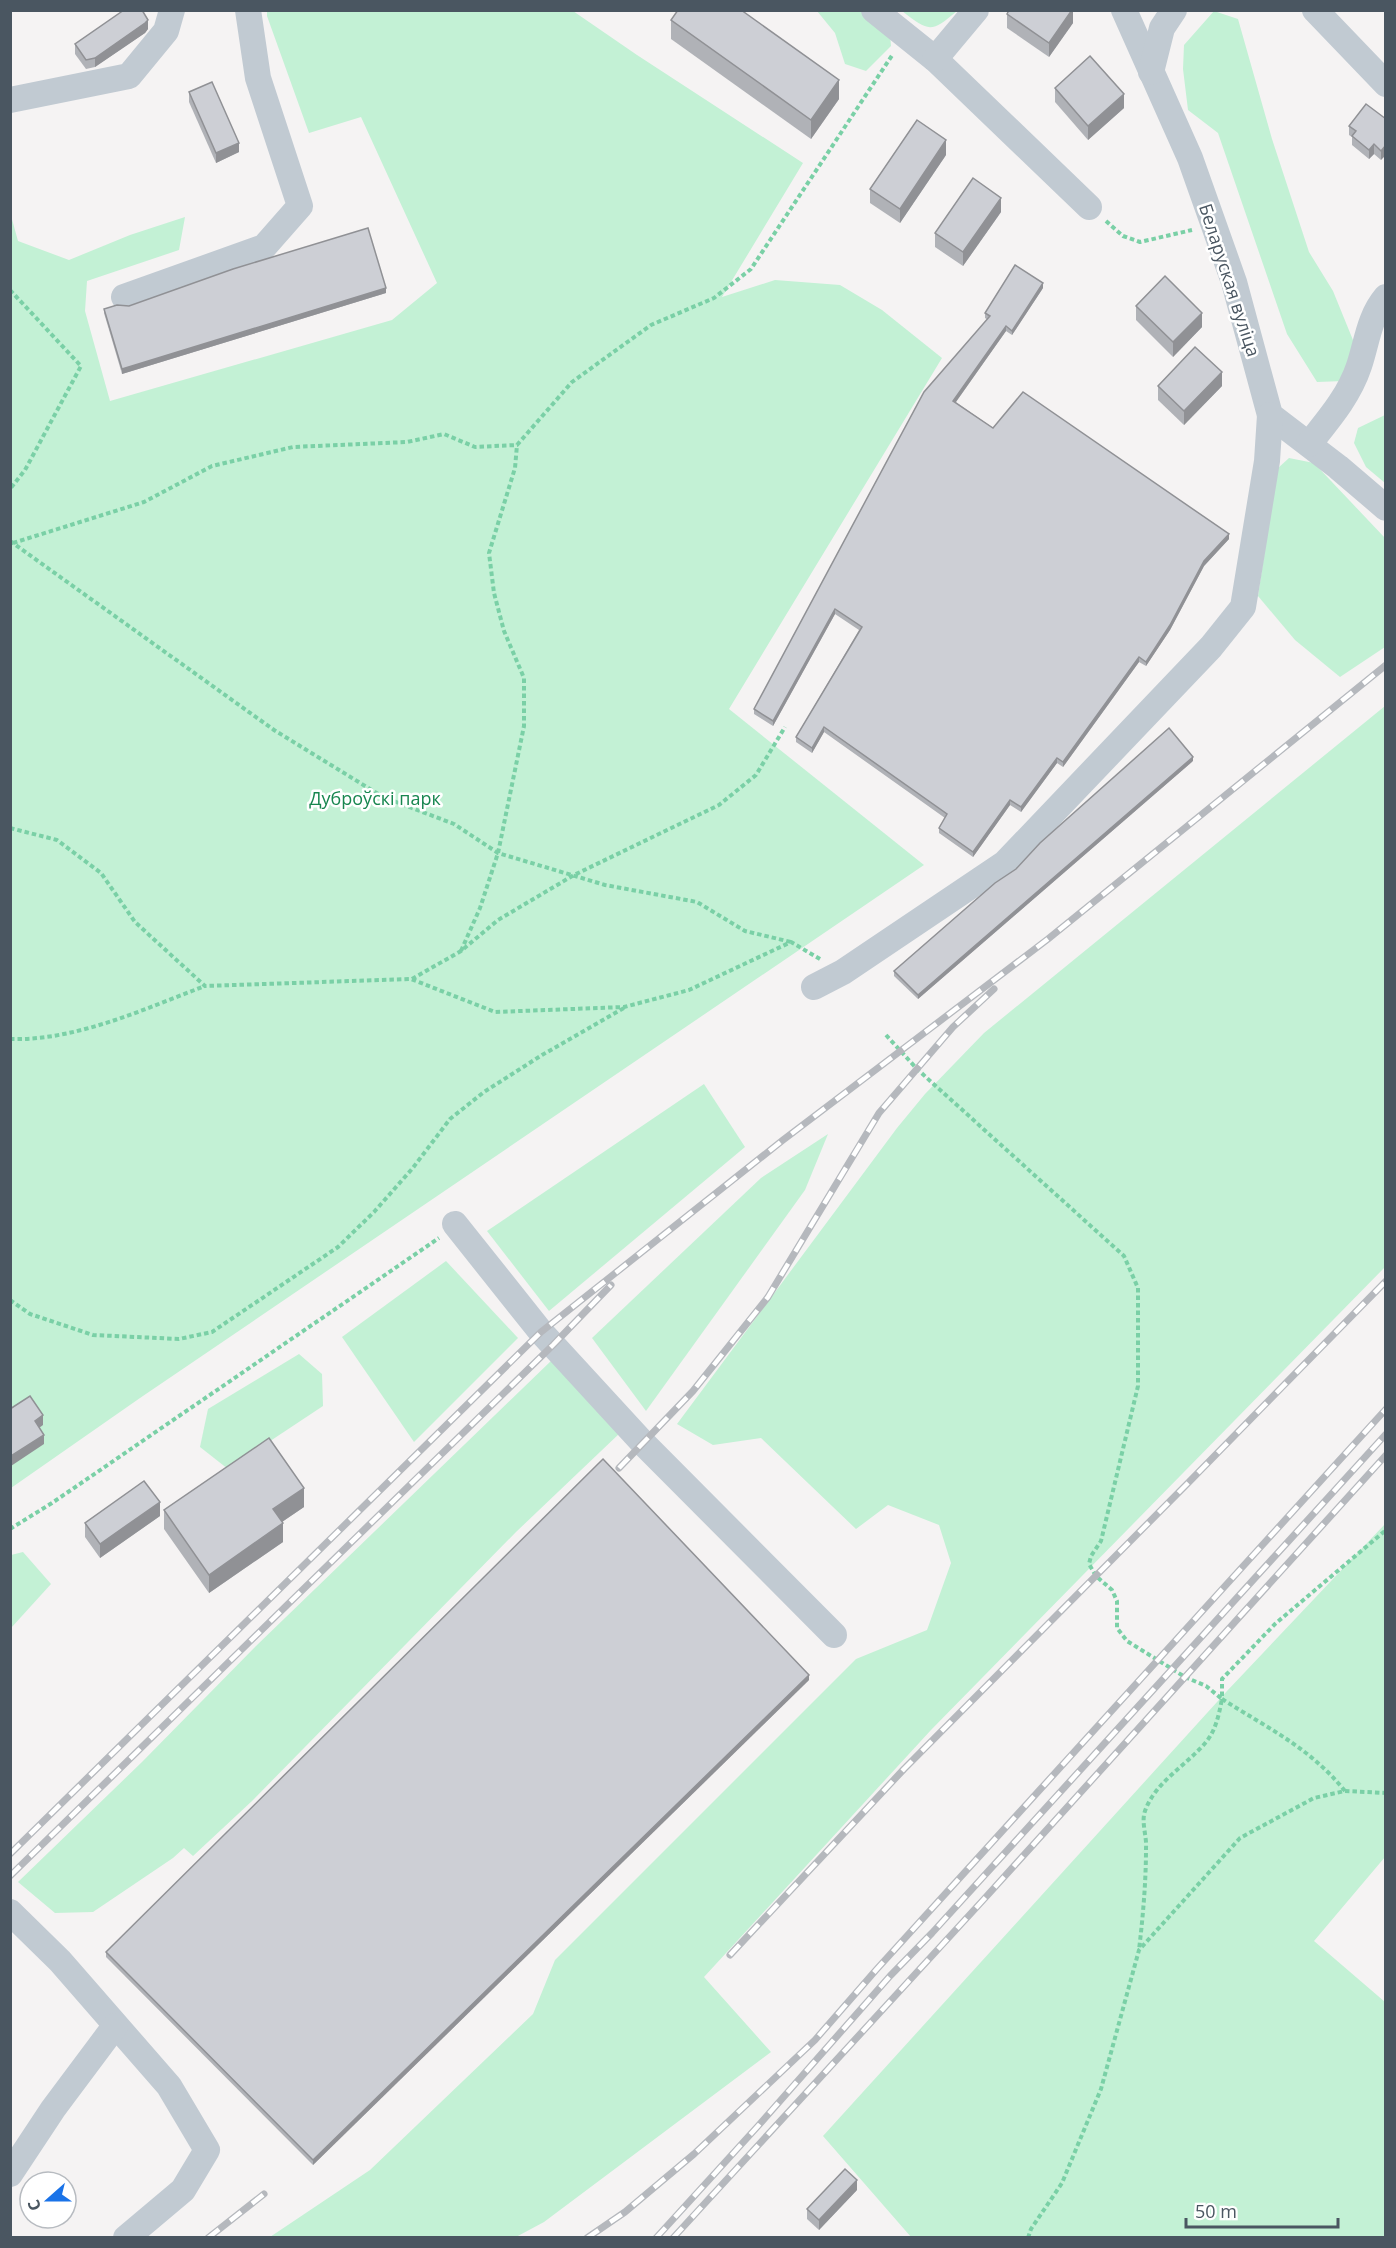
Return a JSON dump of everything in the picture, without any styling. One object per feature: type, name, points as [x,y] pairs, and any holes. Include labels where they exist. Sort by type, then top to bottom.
[{"type":"street","points":[[10,100],[129,76],[166,31],[172,10]]},
{"type":"street","points":[[124,297],[264,247],[300,206],[258,78],[248,10]]},
{"type":"street","points":[[874,10],[935,59],[1089,207]]},
{"type":"street","points":[[935,59],[976,10]]},
{"type":"street","name":"Беларуская вуліца","points":[[814,987],[843,972],[1005,863],[1211,647],[1242,607],[1267,462],[1270,416],[1234,282],[1190,158],[1124,10]]},
{"type":"street","points":[[1151,72],[1162,28],[1174,10]]},
{"type":"street","points":[[1315,10],[1386,84]]},
{"type":"street","points":[[1310,444],[1338,409],[1350,389],[1360,365],[1371,321],[1386,297]]},
{"type":"street","points":[[1270,416],[1310,444],[1386,508]]},
{"type":"street","points":[[456,1225],[541,1332],[628,1427],[834,1635]]},
{"type":"street","points":[[10,1912],[60,1961],[169,2086],[207,2150],[183,2190],[126,2238]]},
{"type":"street","points":[[10,2174],[53,2109],[115,2026]]},
{"type":"path","points":[[461,951],[480,908],[498,853],[524,726],[524,678],[504,631],[494,593],[489,553],[515,468],[516,445],[572,382],[651,325],[714,298],[751,269],[905,36]]},
{"type":"path","points":[[1089,207],[1124,236],[1140,242],[1213,224]]},
{"type":"path","points":[[10,290],[81,366],[25,470],[10,489]]},
{"type":"path","points":[[12,542],[144,502],[212,466],[293,447],[407,441],[444,434],[475,447],[516,445]]},
{"type":"path","points":[[12,542],[274,730],[383,797],[454,824],[498,853],[615,887],[697,902],[745,931],[791,942],[843,972]]},
{"type":"path","points":[[411,980],[461,951],[498,920],[574,875],[719,805],[756,775],[785,727]]},
{"type":"path","points":[[10,828],[57,840],[101,873],[135,922],[205,986]]},
{"type":"path","points":[[10,1040],[36,1040],[115,1020],[205,986],[411,980],[495,1012],[624,1007],[689,990],[791,942]]},
{"type":"path","points":[[10,1300],[30,1314],[93,1335],[179,1339],[212,1332],[338,1248],[412,1169],[450,1119],[484,1092],[624,1007]]},
{"type":"path","points":[[886,1035],[917,1069],[1124,1256],[1138,1288],[1138,1386],[1101,1540],[1089,1564],[1096,1576],[1112,1590],[1117,1601],[1117,1628],[1127,1641],[1185,1677],[1206,1686],[1222,1699],[1283,1735],[1328,1770],[1345,1791]]},
{"type":"path","points":[[10,1529],[52,1503],[456,1225]]},
{"type":"path","points":[[1028,2238],[1062,2183],[1101,2089],[1139,1950],[1145,1906],[1144,1813],[1152,1798],[1206,1741],[1219,1718],[1222,1699],[1221,1679],[1275,1624],[1386,1530]]},
{"type":"path","points":[[1139,1950],[1240,1838],[1314,1798],[1345,1791],[1386,1793]]},
{"type":"green space","name":"Дуброўскі парк","points":[[267,11],[573,11],[803,163],[722,297],[775,280],[840,285],[882,310],[942,358],[729,709],[924,865],[11,1488],[10,212],[18,241],[69,260],[130,235],[185,217],[179,250],[87,281],[85,311],[110,401],[392,320],[437,283],[361,117],[309,133]]},
{"type":"green space","points":[[817,11],[862,11],[890,34],[891,46],[866,71],[845,64],[835,33]]},
{"type":"green space","points":[[902,11],[957,11],[941,23],[930,27],[918,23]]},
{"type":"green space","points":[[1214,11],[1238,19],[1272,139],[1309,252],[1333,291],[1355,345],[1344,381],[1317,382],[1287,334],[1218,133],[1188,110],[1183,69],[1184,45]]},
{"type":"green space","points":[[1386,415],[1385,483],[1366,467],[1354,443],[1358,428]]},
{"type":"green space","points":[[1289,458],[1314,463],[1385,538],[1385,647],[1340,677],[1295,640],[1258,596],[1277,469]]},
{"type":"green space","points":[[1385,706],[1385,1267],[931,1730],[704,1977],[771,2052],[544,2222],[516,2237],[270,2237],[370,2170],[533,2014],[555,1960],[856,1659],[927,1630],[951,1563],[939,1525],[888,1505],[856,1529],[761,1438],[713,1445],[677,1424],[897,1128],[925,1094],[984,1033]]},
{"type":"green space","points":[[704,1084],[745,1147],[549,1311],[487,1231]]},
{"type":"green space","points":[[828,1134],[805,1190],[646,1411],[592,1338],[761,1178]]},
{"type":"green space","points":[[446,1261],[518,1338],[414,1442],[342,1337]]},
{"type":"green space","points":[[299,1354],[322,1374],[323,1406],[228,1469],[200,1447],[208,1409]]},
{"type":"green space","points":[[552,1360],[621,1432],[516,1532],[252,1801],[193,1856],[184,1848],[173,1858],[93,1912],[55,1913],[18,1882],[142,1762],[256,1646]]},
{"type":"green space","points":[[1385,1524],[1385,1857],[1314,1941],[1385,2002],[1385,2237],[911,2237],[823,2136],[1227,1691]]},
{"type":"green space","points":[[23,1552],[51,1584],[11,1628],[11,1555]]},
{"type":"building","points":[[124,10],[142,10],[148,20],[95,58],[86,60],[75,44]]},
{"type":"building","points":[[678,10],[741,10],[839,80],[811,120],[671,20]]},
{"type":"building","points":[[1009,10],[1072,10],[1049,43],[1007,14]]},
{"type":"building","points":[[1090,56],[1124,94],[1088,126],[1055,88]]},
{"type":"building","points":[[212,82],[239,143],[216,153],[189,92]]},
{"type":"building","points":[[1366,104],[1386,119],[1386,145],[1381,151],[1374,144],[1369,150],[1352,136],[1356,131],[1349,126]]},
{"type":"building","points":[[917,120],[946,140],[900,209],[870,189]]},
{"type":"building","points":[[973,178],[1001,198],[963,252],[935,233]]},
{"type":"building","points":[[368,228],[386,288],[122,369],[104,309],[117,305],[129,306],[233,269]]},
{"type":"building","points":[[1015,265],[1043,283],[1012,331],[1006,326],[953,401],[993,428],[1023,392],[1229,534],[1204,561],[1170,625],[1146,662],[1139,657],[1063,762],[1057,758],[1021,807],[1010,800],[973,852],[939,828],[947,814],[824,727],[812,748],[796,737],[862,627],[835,609],[773,721],[754,709],[924,392],[990,316],[985,313]]},
{"type":"building","points":[[1165,276],[1202,313],[1173,342],[1136,306]]},
{"type":"building","points":[[1195,347],[1222,372],[1184,411],[1158,386]]},
{"type":"building","points":[[1169,728],[1193,757],[918,995],[894,971],[995,883],[1016,869],[1040,843]]},
{"type":"building","points":[[30,1396],[43,1415],[35,1421],[44,1435],[11,1456],[10,1409]]},
{"type":"building","points":[[269,1438],[304,1488],[273,1509],[283,1523],[209,1575],[164,1510]]},
{"type":"building","points":[[603,1459],[809,1675],[313,2160],[106,1952]]},
{"type":"building","points":[[144,1481],[160,1502],[100,1544],[85,1523]]},
{"type":"building","points":[[845,2169],[857,2180],[819,2220],[807,2209]]},
{"type":"railway","points":[[10,1854],[541,1332],[783,1140],[1048,939],[1386,665]]},
{"type":"railway","points":[[619,1468],[693,1391],[768,1297],[879,1113],[953,1027],[994,989]]},
{"type":"railway","points":[[730,1955],[904,1769],[1386,1281]]},
{"type":"railway","points":[[10,1876],[553,1345],[611,1285]]},
{"type":"railway","points":[[587,2238],[625,2212],[694,2154],[815,2040],[1386,1409]]},
{"type":"railway","points":[[656,2238],[890,1976],[932,1933],[1386,1434]]},
{"type":"railway","points":[[673,2238],[1386,1455]]},
{"type":"railway","points":[[208,2238],[264,2194]]}]
